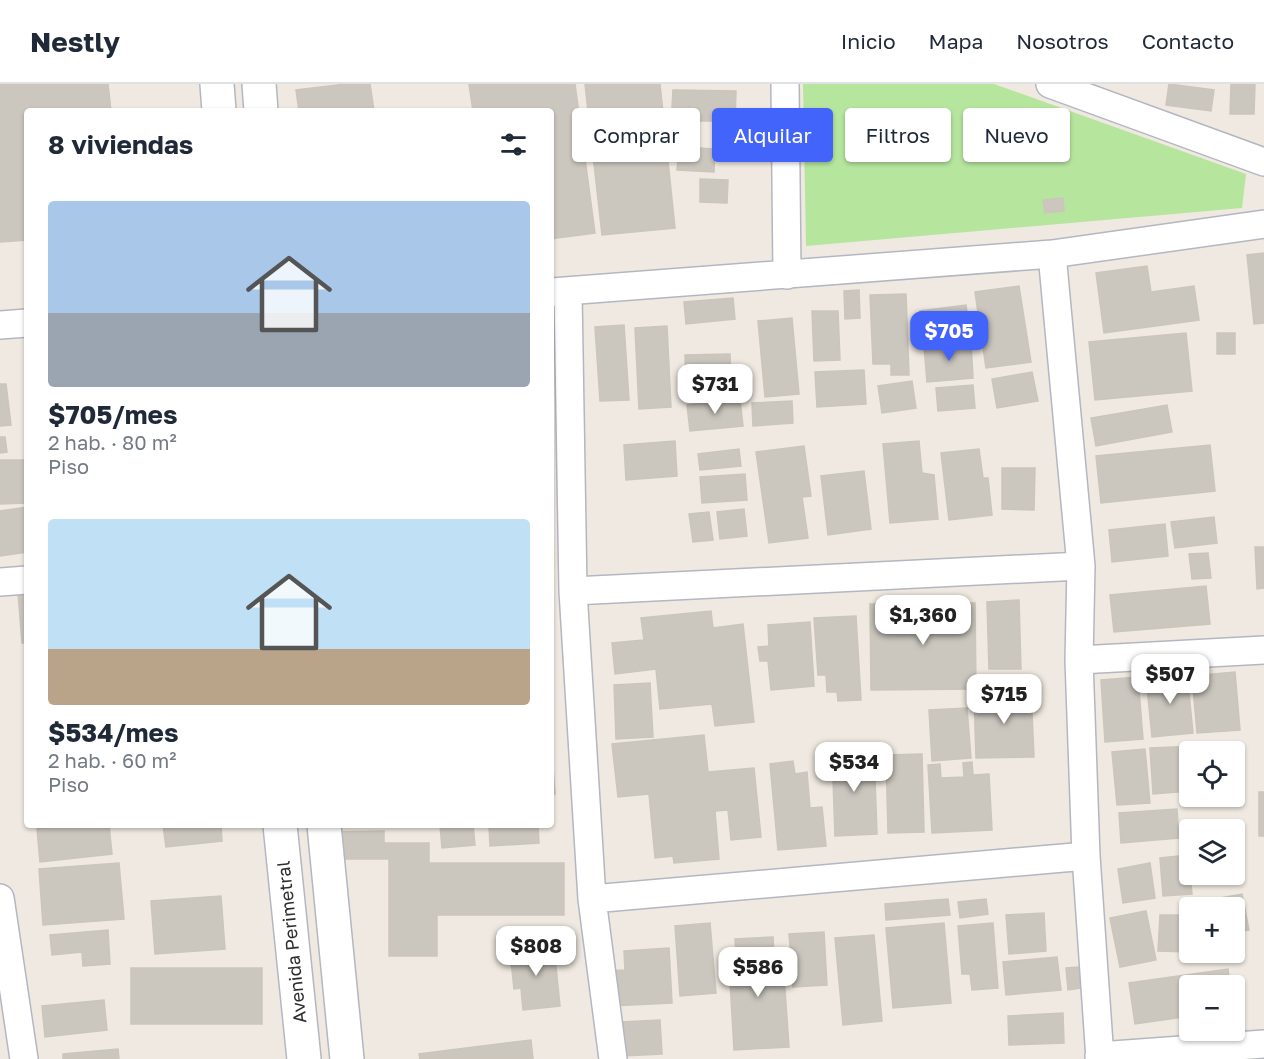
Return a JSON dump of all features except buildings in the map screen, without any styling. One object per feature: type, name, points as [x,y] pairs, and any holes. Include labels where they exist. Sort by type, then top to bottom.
[{"type":"street","points":[[217,84],[219,108]]},
{"type":"street","points":[[259,84],[261,108]]},
{"type":"street","points":[[785,84],[787,275]]},
{"type":"street","points":[[1050,84],[1264,162]]},
{"type":"street","points":[[613,1059],[592,899],[573,591],[560,292],[1052,254],[1264,224]]},
{"type":"street","points":[[1052,254],[1082,566],[1079,660],[1086,856],[1100,1058],[1264,1044]]},
{"type":"street","points":[[0,325],[24,323]]},
{"type":"street","points":[[573,591],[1082,566]]},
{"type":"street","points":[[0,582],[24,580]]},
{"type":"street","points":[[1079,660],[1264,650]]},
{"type":"street","name":"Avenida Perimetral","points":[[280,828],[304,1059]]},
{"type":"street","points":[[324,828],[347,1059]]},
{"type":"street","points":[[592,899],[1086,856]]},
{"type":"street","points":[[0,898],[10,1032],[24,1059]]},
{"type":"green space","points":[[803,84],[994,84],[1061,108],[963,108],[963,162],[1070,162],[1070,111],[1246,174],[1242,208],[806,246],[804,162],[833,162],[833,108],[803,108]]}]
